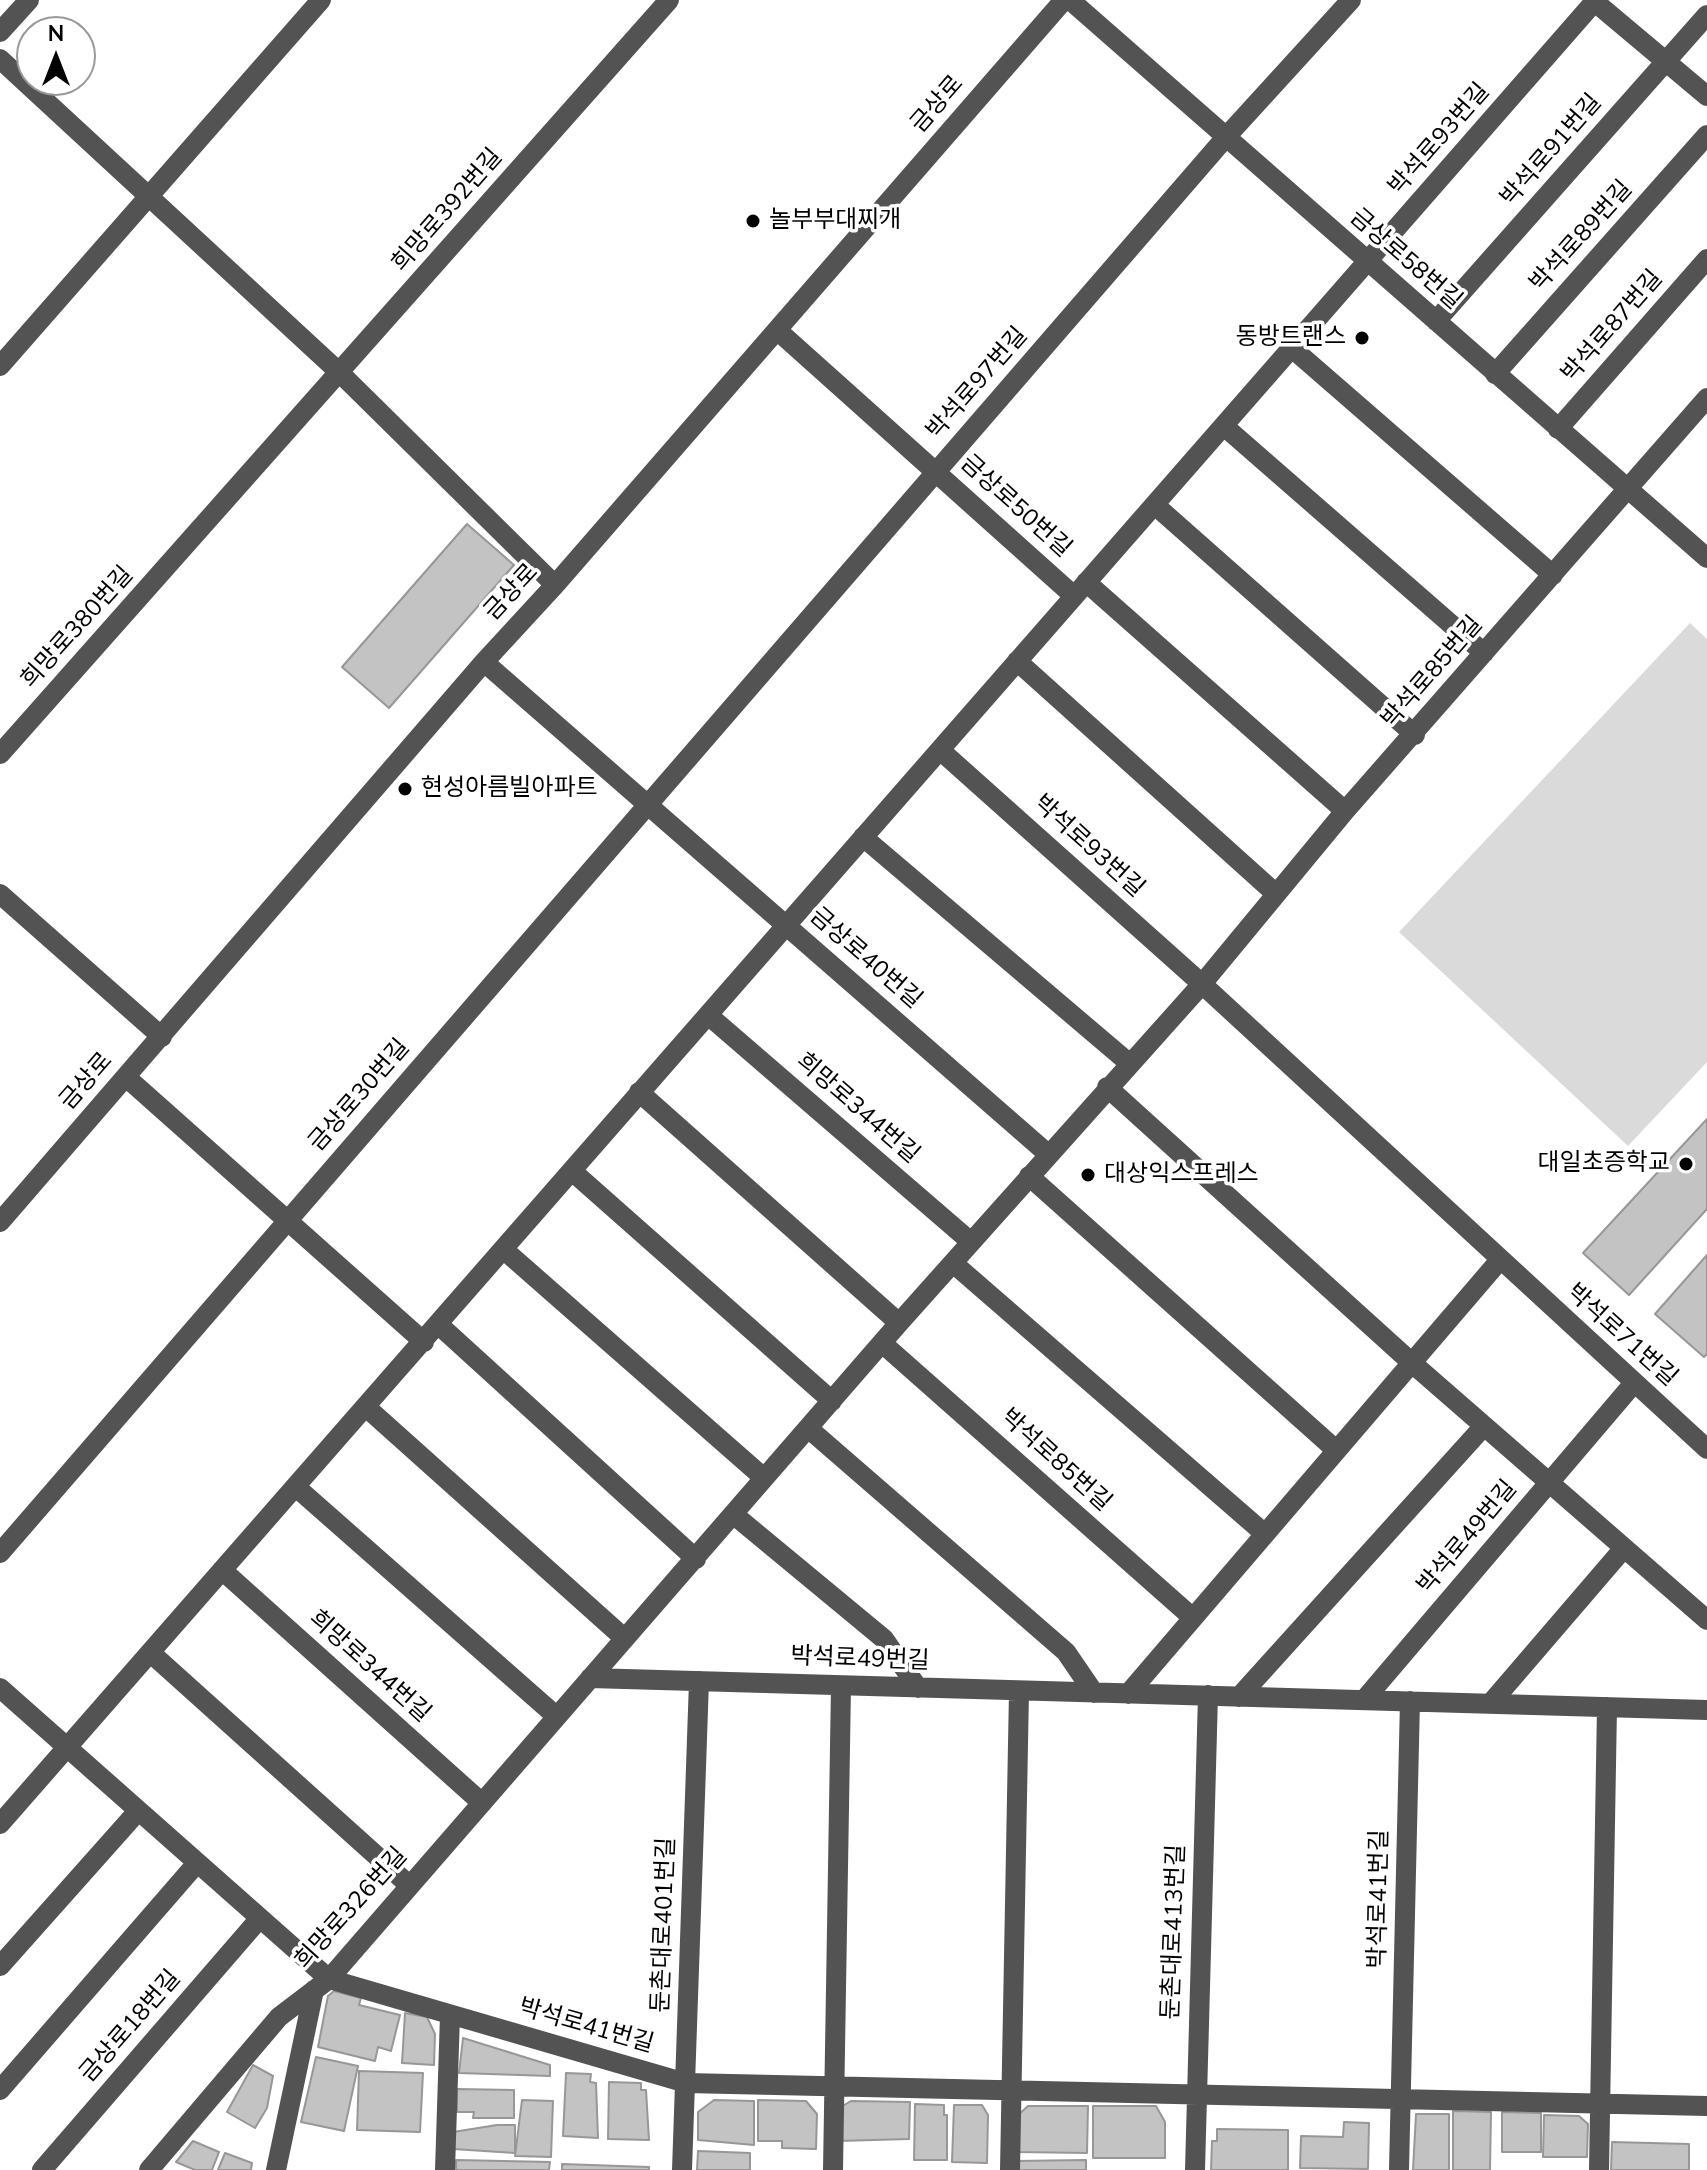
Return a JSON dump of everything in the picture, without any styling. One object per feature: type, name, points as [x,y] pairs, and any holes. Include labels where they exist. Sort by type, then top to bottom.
[{"type":"street","points":[[0,32],[29,0]]},
{"type":"street","points":[[0,366],[321,0]]},
{"type":"street","name":"희망로392번길","points":[[162,573],[669,0]]},
{"type":"street","name":"금상로58번길","points":[[1067,0],[1707,558]]},
{"type":"street","name":"금상로","points":[[0,1222],[484,662],[1067,0]]},
{"type":"street","name":"박석로97번길","points":[[646,805],[1226,137],[1351,0]]},
{"type":"street","name":"박석로93번길","points":[[786,924],[1596,1],[1707,96]]},
{"type":"street","name":"박석로91번길","points":[[1436,321],[1707,15]]},
{"type":"street","points":[[0,59],[340,373],[555,585]]},
{"type":"street","name":"박석로89번길","points":[[1495,374],[1707,135]]},
{"type":"street","name":"박석로87번길","points":[[1558,429],[1707,259]]},
{"type":"street","name":"금상로50번길","points":[[777,330],[937,472],[1080,589]]},
{"type":"street","points":[[1293,349],[1553,575]]},
{"type":"street","name":"박석로85번길","points":[[590,1678],[1107,1087],[1202,984],[1345,811],[1415,735],[1707,398]]},
{"type":"street","points":[[1225,427],[1484,653]]},
{"type":"street","points":[[1156,506],[1415,735]]},
{"type":"street","name":"희망로380번길","points":[[0,754],[162,573]]},
{"type":"street","points":[[1080,589],[1345,811]]},
{"type":"street","points":[[1017,661],[1275,893]]},
{"type":"street","name":"금상로40번길","points":[[484,662],[1048,1154]]},
{"type":"street","name":"박석로93번길","points":[[940,750],[1202,984]]},
{"type":"street","name":"금상로30번길","points":[[0,1553],[646,805]]},
{"type":"street","points":[[863,837],[1129,1063]]},
{"type":"street","points":[[0,894],[162,1037]]},
{"type":"street","points":[[0,1824],[152,1654],[786,924]]},
{"type":"street","points":[[1128,1694],[1499,1261],[1202,984]]},
{"type":"street","name":"희망로344번길","points":[[708,1015],[971,1242]]},
{"type":"street","points":[[126,1077],[424,1342]]},
{"type":"street","points":[[1107,1087],[1412,1363]]},
{"type":"street","points":[[639,1092],[899,1323]]},
{"type":"street","points":[[572,1171],[832,1401]]},
{"type":"street","points":[[1029,1176],[1336,1450]]},
{"type":"street","points":[[503,1249],[764,1478]]},
{"type":"street","name":"박석로71번길","points":[[1499,1261],[1634,1383],[1703,1437]]},
{"type":"street","points":[[953,1263],[1265,1534]]},
{"type":"street","points":[[439,1325],[696,1559]]},
{"type":"street","name":"박석로85번길","points":[[882,1343],[1193,1618]]},
{"type":"street","name":"박석로49번길","points":[[1412,1363],[1707,1620]]},
{"type":"street","name":"박석로49번길","points":[[1364,1700],[1634,1383]]},
{"type":"street","points":[[366,1407],[624,1638]]},
{"type":"street","points":[[1239,1697],[1484,1426]]},
{"type":"street","points":[[808,1428],[1066,1652],[1094,1693]]},
{"type":"street","points":[[296,1487],[556,1716]]},
{"type":"street","points":[[733,1514],[884,1639],[918,1688]]},
{"type":"street","points":[[1490,1704],[1624,1548]]},
{"type":"street","name":"희망로344번길","points":[[222,1570],[482,1803]]},
{"type":"street","points":[[152,1654],[409,1885]]},
{"type":"street","name":"박석로49번길","points":[[590,1678],[1707,1710]]},
{"type":"street","name":"희망로326번길","points":[[149,2170],[279,2017],[322,1985],[590,1678]]},
{"type":"street","name":"둔촌대로401번길","points":[[682,2170],[699,1681]]},
{"type":"street","points":[[833,2170],[841,1686]]},
{"type":"street","points":[[0,1688],[260,1918],[322,1985],[276,2170]]},
{"type":"street","points":[[1010,2170],[1019,1691]]},
{"type":"street","name":"둔촌대로413번길","points":[[1195,2170],[1208,1695]]},
{"type":"street","name":"박석로41번길","points":[[1401,2098],[1410,1701]]},
{"type":"street","points":[[1599,2170],[1607,1707]]},
{"type":"street","points":[[0,1966],[138,1811]]},
{"type":"street","points":[[0,2090],[197,1863]]},
{"type":"street","name":"금상로18번길","points":[[42,2170],[260,1918]]},
{"type":"street","name":"박석로41번길","points":[[322,1985],[450,2015],[686,2083],[1707,2106]]},
{"type":"street","points":[[445,2170],[450,2015]]},
{"type":"street","points":[[1399,2170],[1401,2098]]},
{"type":"shaded area","points":[[1690,623],[1707,639],[1707,1062],[1628,1146],[1399,932]]},
{"type":"building","points":[[467,524],[514,565],[389,708],[342,667]]},
{"type":"building","name":"대일초증학교","points":[[1707,1119],[1707,1209],[1629,1295],[1583,1253]]},
{"type":"building","points":[[1707,1255],[1707,1354],[1704,1357],[1655,1314]]},
{"type":"building","points":[[334,1991],[361,1998],[359,2005],[400,2015],[391,2051],[378,2047],[375,2061],[318,2047],[328,1996]]},
{"type":"building","points":[[405,2013],[427,2017],[435,2034],[434,2065],[402,2063]]},
{"type":"building","points":[[463,2038],[550,2065],[550,2076],[459,2073]]},
{"type":"building","points":[[316,2057],[358,2066],[344,2131],[301,2122]]},
{"type":"building","points":[[253,2065],[273,2076],[267,2108],[255,2128],[227,2112]]},
{"type":"building","points":[[359,2071],[423,2073],[420,2132],[357,2130]]},
{"type":"building","points":[[566,2073],[591,2074],[590,2082],[596,2083],[598,2138],[563,2136]]},
{"type":"building","points":[[609,2082],[641,2083],[641,2090],[646,2090],[649,2140],[608,2139]]},
{"type":"building","points":[[457,2089],[514,2090],[514,2118],[473,2118],[474,2112],[457,2112]]},
{"type":"building","points":[[522,2100],[553,2101],[551,2157],[515,2156]]},
{"type":"building","points":[[714,2100],[754,2101],[754,2145],[698,2140],[698,2112]]},
{"type":"building","points":[[758,2100],[806,2101],[817,2114],[816,2149],[782,2148],[782,2141],[758,2141]]},
{"type":"building","points":[[851,2101],[910,2102],[909,2139],[838,2141],[839,2108]]},
{"type":"building","points":[[915,2104],[944,2105],[944,2115],[947,2115],[947,2160],[914,2160]]},
{"type":"building","points":[[954,2105],[982,2105],[988,2115],[987,2163],[952,2162]]},
{"type":"building","points":[[1028,2106],[1088,2106],[1087,2153],[1017,2152],[1017,2116]]},
{"type":"building","points":[[1093,2106],[1156,2106],[1165,2122],[1165,2158],[1093,2158]]},
{"type":"building","points":[[1453,2111],[1491,2112],[1490,2170],[1453,2170]]},
{"type":"building","points":[[1502,2112],[1541,2113],[1541,2152],[1502,2152]]},
{"type":"building","points":[[1416,2114],[1449,2114],[1449,2170],[1413,2170]]},
{"type":"building","points":[[1544,2115],[1579,2116],[1588,2124],[1587,2157],[1543,2157]]},
{"type":"building","points":[[1344,2122],[1369,2123],[1368,2169],[1300,2168],[1301,2136],[1343,2137]]},
{"type":"building","points":[[515,2125],[515,2153],[453,2149],[453,2132]]},
{"type":"building","points":[[1217,2129],[1288,2130],[1288,2170],[1211,2170],[1212,2141],[1217,2141]]},
{"type":"building","points":[[193,2141],[219,2152],[212,2170],[195,2170],[176,2162]]},
{"type":"building","points":[[1612,2142],[1689,2144],[1689,2170],[1611,2170]]},
{"type":"building","points":[[698,2151],[750,2153],[750,2170],[697,2170]]},
{"type":"building","points":[[225,2153],[252,2163],[251,2170],[218,2170]]},
{"type":"building","points":[[456,2160],[550,2162],[549,2170],[456,2170]]},
{"type":"building","points":[[1086,2160],[1086,2170],[1015,2170],[1015,2161]]},
{"type":"building","points":[[562,2164],[649,2167],[649,2170],[562,2170]]},
{"type":"place","name":"놀부부대찌개","points":[[753,221]]},
{"type":"place","name":"동방트랜스","points":[[1362,338]]},
{"type":"place","name":"현성아름빌아파트","points":[[405,789]]},
{"type":"place","name":"대일초증학교","points":[[1686,1164]]},
{"type":"place","name":"대상익스프레스","points":[[1088,1175]]}]
